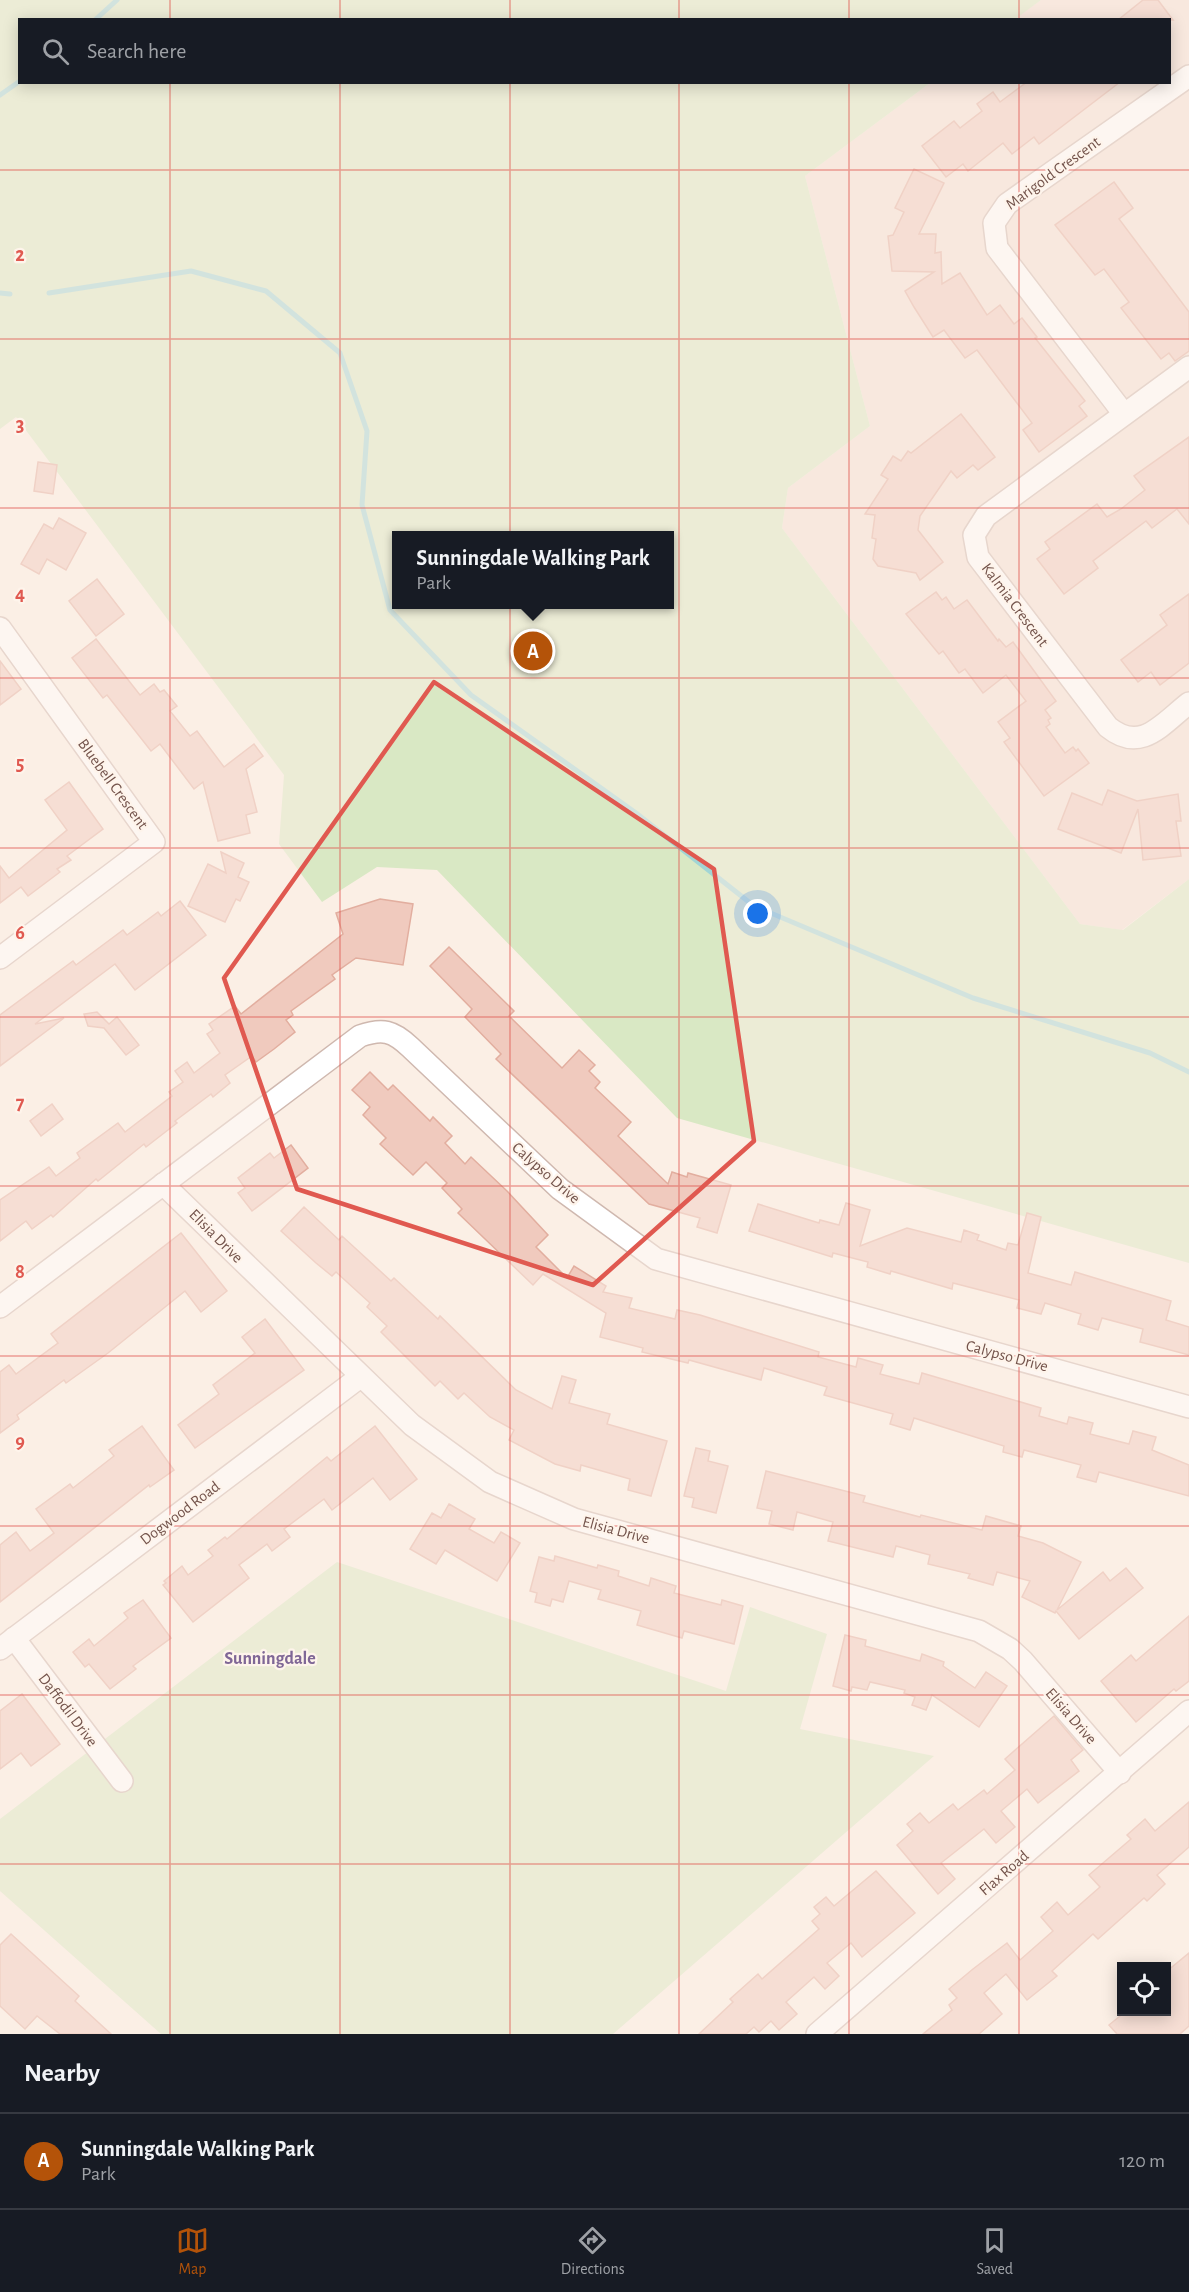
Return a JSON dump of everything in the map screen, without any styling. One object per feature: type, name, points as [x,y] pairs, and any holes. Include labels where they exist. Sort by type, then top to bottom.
[{"type":"street","name":"Marigold Crescent","points":[[1124,414],[997,248],[994,223],[1007,204],[1189,76]]},
{"type":"street","name":"Kalmia Crescent","points":[[1189,367],[986,516],[974,535],[974,546],[978,557],[1108,727],[1118,735],[1128,739],[1139,738],[1189,703]]},
{"type":"street","name":"Bluebell Crescent","points":[[0,628],[154,842],[0,958]]},
{"type":"street","name":"Calypso Drive","points":[[0,1308],[360,1036],[375,1030],[390,1031],[560,1189],[656,1259],[1189,1407]]},
{"type":"street","name":"Elisia Drive","points":[[164,1184],[360,1377],[412,1425],[463,1465],[516,1496],[584,1522],[979,1631],[995,1639],[1023,1661],[1120,1773]]},
{"type":"street","name":"Dogwood Road","points":[[7,1644],[360,1377]]},
{"type":"street","name":"Daffodil Drive","points":[[7,1644],[122,1781]]},
{"type":"street","name":"Flax Road","points":[[817,2034],[1189,1712]]},
{"type":"highlighted area","points":[[434,682],[714,869],[754,1141],[593,1285],[297,1189],[224,978]]},
{"type":"shaded area","points":[[1041,0],[1189,0],[1189,879],[1122,930],[1080,924],[782,528],[788,488],[870,426],[805,176],[929,84],[1171,84],[1171,18],[1015,18]]},
{"type":"green space","points":[[0,0],[1041,0],[1017,18],[18,18],[18,84],[929,84],[805,176],[870,426],[788,488],[782,528],[1080,924],[1123,930],[1189,879],[1189,1263],[677,1118],[437,870],[377,867],[322,902],[279,844],[284,775],[16,417],[0,429]]},
{"type":"green space","points":[[337,1562],[726,1691],[750,1607],[827,1634],[800,1729],[934,1756],[613,2034],[161,2034],[0,1891],[0,1819]]},
{"type":"building","points":[[1143,0],[1158,0],[1173,20],[1171,18],[1120,18]]},
{"type":"building","points":[[1024,84],[1117,84],[1039,144],[1034,137],[1012,154],[1003,143],[968,171],[963,164],[946,177],[922,146],[954,121],[960,128],[982,111],[977,104],[993,92],[1000,102]]},
{"type":"building","points":[[914,169],[944,183],[919,234],[936,234],[935,253],[941,252],[942,284],[960,273],[987,315],[1000,305],[1014,324],[1022,318],[1085,401],[1079,406],[1087,416],[1039,452],[1023,430],[1032,423],[977,350],[965,358],[944,330],[933,337],[914,307],[905,291],[934,272],[892,271],[888,236],[893,235],[904,212],[895,208]]},
{"type":"building","points":[[1114,182],[1133,208],[1119,219],[1189,312],[1189,351],[1175,361],[1169,353],[1161,359],[1121,308],[1129,302],[1104,269],[1095,275],[1055,225]]},
{"type":"building","points":[[961,414],[995,457],[978,470],[973,465],[957,478],[951,471],[920,516],[918,530],[943,562],[920,580],[916,573],[878,566],[873,559],[876,539],[872,538],[875,515],[865,514],[888,479],[881,475],[893,456],[901,461],[908,451],[911,453]]},
{"type":"building","points":[[1189,437],[1189,524],[1177,509],[1152,528],[1146,521],[1093,561],[1098,568],[1064,594],[1037,559],[1050,549],[1045,542],[1097,504],[1107,517],[1121,509],[1145,490],[1134,476]]},
{"type":"building","points":[[38,462],[57,465],[53,494],[34,491]]},
{"type":"building","points":[[59,518],[86,533],[66,570],[47,559],[39,574],[21,564],[44,524],[53,529]]},
{"type":"building","points":[[97,579],[124,614],[96,636],[69,601]]},
{"type":"building","points":[[936,592],[942,600],[946,597],[954,609],[967,600],[998,641],[999,639],[1006,647],[1013,642],[1056,701],[1045,710],[1051,718],[1048,720],[1050,724],[1046,727],[1065,753],[1073,747],[1076,751],[1078,749],[1089,763],[1044,796],[1004,742],[1010,738],[998,722],[1026,701],[1006,675],[983,693],[965,669],[959,673],[943,651],[939,654],[906,614]]},
{"type":"building","points":[[1189,594],[1189,663],[1160,685],[1151,672],[1138,682],[1121,660],[1167,625],[1160,615]]},
{"type":"building","points":[[96,639],[140,695],[154,684],[160,692],[164,690],[177,706],[170,711],[190,736],[197,731],[224,767],[254,744],[263,756],[246,769],[257,812],[246,815],[250,833],[218,841],[203,782],[194,789],[160,744],[151,751],[107,695],[103,698],[72,658]]},
{"type":"building","points":[[0,661],[21,689],[0,705]]},
{"type":"building","points":[[69,782],[103,829],[67,856],[71,860],[57,869],[60,872],[28,896],[21,887],[0,903],[0,866],[9,878],[67,830],[45,800]]},
{"type":"building","points":[[1108,790],[1137,801],[1178,794],[1181,821],[1176,821],[1181,856],[1143,860],[1138,809],[1121,853],[1058,829],[1072,793],[1102,805]]},
{"type":"building","points":[[221,852],[244,863],[238,877],[249,882],[240,901],[236,899],[225,922],[188,906],[208,864],[226,873]]},
{"type":"building","points":[[380,899],[413,904],[403,965],[356,958],[332,975],[335,979],[291,1011],[293,1015],[286,1020],[295,1032],[274,1049],[256,1062],[252,1056],[225,1075],[230,1083],[213,1097],[211,1094],[175,1121],[177,1123],[146,1147],[144,1144],[98,1181],[96,1179],[53,1217],[51,1215],[32,1229],[26,1221],[0,1241],[0,1200],[49,1167],[56,1176],[80,1158],[77,1153],[118,1123],[125,1132],[172,1096],[169,1092],[183,1082],[175,1071],[187,1062],[194,1073],[220,1053],[207,1034],[213,1030],[209,1024],[235,1006],[241,1014],[343,934],[336,913]]},
{"type":"building","points":[[180,901],[206,935],[135,990],[115,964],[35,1024],[64,1018],[0,1066],[0,1015],[73,961],[76,965],[123,930],[127,935],[158,912],[161,916]]},
{"type":"building","points":[[449,947],[514,1011],[509,1016],[562,1068],[579,1050],[595,1065],[589,1071],[600,1082],[595,1088],[631,1122],[618,1136],[668,1184],[672,1172],[687,1177],[688,1173],[731,1185],[717,1233],[697,1227],[700,1218],[649,1204],[496,1059],[501,1054],[465,1017],[472,1009],[430,966]]},
{"type":"building","points":[[97,1012],[109,1024],[117,1017],[139,1045],[126,1055],[104,1028],[88,1026],[84,1014]]},
{"type":"building","points":[[370,1072],[388,1090],[393,1085],[430,1121],[433,1117],[452,1136],[445,1143],[465,1164],[471,1157],[507,1191],[548,1235],[536,1247],[567,1278],[574,1266],[606,1286],[603,1292],[632,1298],[629,1308],[675,1319],[677,1310],[700,1315],[819,1352],[818,1357],[856,1367],[858,1358],[883,1365],[880,1374],[919,1384],[922,1373],[1041,1408],[1039,1416],[1067,1424],[1069,1417],[1093,1423],[1090,1434],[1129,1444],[1133,1431],[1156,1437],[1152,1450],[1189,1465],[1189,1496],[1099,1472],[1096,1482],[1077,1477],[1081,1465],[1024,1450],[1022,1457],[1003,1452],[1004,1446],[914,1418],[910,1430],[890,1424],[893,1414],[824,1395],[827,1387],[764,1368],[761,1380],[689,1360],[688,1363],[642,1352],[643,1348],[600,1337],[606,1313],[543,1274],[533,1285],[458,1213],[462,1209],[442,1188],[447,1183],[426,1162],[413,1175],[380,1144],[386,1138],[363,1115],[370,1107],[352,1090]]},
{"type":"building","points":[[52,1104],[63,1119],[41,1136],[30,1121]]},
{"type":"building","points":[[291,1145],[308,1168],[252,1211],[238,1193],[245,1188],[238,1178],[270,1153],[274,1158]]},
{"type":"building","points":[[846,1203],[870,1210],[860,1246],[907,1228],[961,1242],[964,1230],[979,1235],[977,1240],[1006,1250],[1008,1243],[1018,1245],[1027,1213],[1041,1217],[1028,1273],[1071,1285],[1075,1272],[1171,1301],[1166,1320],[1189,1327],[1189,1355],[1140,1342],[1143,1329],[1102,1318],[1098,1330],[1078,1324],[1081,1314],[1045,1303],[1041,1314],[1017,1308],[1019,1300],[953,1283],[952,1289],[891,1271],[890,1274],[867,1267],[868,1262],[833,1253],[832,1257],[749,1231],[758,1204],[819,1223],[820,1220],[839,1225]]},
{"type":"building","points":[[304,1207],[339,1240],[342,1236],[391,1281],[394,1278],[438,1319],[440,1316],[516,1390],[552,1409],[562,1376],[576,1380],[569,1403],[610,1414],[607,1424],[667,1441],[651,1496],[628,1490],[630,1479],[581,1465],[580,1471],[555,1464],[509,1440],[514,1430],[490,1417],[464,1393],[458,1399],[440,1381],[435,1386],[381,1332],[387,1326],[367,1307],[370,1303],[336,1272],[332,1276],[281,1231]]},
{"type":"building","points":[[181,1233],[227,1291],[201,1312],[185,1291],[108,1353],[66,1383],[64,1380],[17,1415],[19,1419],[0,1433],[0,1372],[9,1365],[16,1374],[58,1343],[51,1334]]},
{"type":"building","points":[[265,1319],[304,1370],[195,1448],[178,1425],[219,1394],[213,1385],[255,1353],[242,1337]]},
{"type":"building","points":[[142,1426],[174,1470],[150,1487],[149,1485],[0,1602],[0,1545],[16,1532],[30,1551],[54,1533],[36,1509],[70,1484],[73,1488],[114,1456],[109,1450]]},
{"type":"building","points":[[375,1426],[417,1479],[390,1500],[373,1478],[332,1510],[324,1499],[284,1529],[290,1537],[272,1551],[267,1544],[239,1565],[249,1578],[193,1622],[163,1585],[166,1583],[164,1581],[182,1566],[188,1575],[213,1556],[208,1550],[225,1537],[227,1539],[327,1457],[331,1461]]},
{"type":"building","points":[[696,1448],[710,1451],[708,1461],[728,1466],[716,1513],[692,1507],[694,1498],[684,1496]]},
{"type":"building","points":[[766,1471],[865,1496],[863,1502],[920,1517],[921,1515],[982,1530],[986,1516],[1021,1526],[1018,1536],[1043,1543],[1081,1562],[1057,1610],[1103,1572],[1110,1581],[1126,1568],[1143,1588],[1079,1639],[1056,1611],[1055,1613],[1022,1597],[1030,1581],[997,1572],[993,1585],[968,1578],[970,1574],[928,1564],[930,1555],[896,1546],[893,1557],[828,1541],[833,1522],[797,1512],[793,1530],[769,1524],[772,1511],[757,1508]]},
{"type":"building","points":[[449,1504],[475,1519],[469,1529],[494,1543],[501,1532],[520,1543],[497,1581],[445,1550],[436,1564],[410,1549],[432,1513],[441,1518]]},
{"type":"building","points":[[555,1556],[597,1568],[598,1565],[619,1571],[618,1576],[649,1586],[651,1578],[676,1586],[674,1593],[721,1605],[722,1600],[743,1606],[734,1644],[684,1631],[682,1638],[637,1625],[641,1611],[598,1599],[601,1590],[569,1581],[563,1602],[552,1599],[550,1606],[535,1602],[537,1593],[530,1591],[539,1557],[554,1561]]},
{"type":"building","points":[[143,1600],[171,1638],[133,1666],[136,1669],[110,1689],[89,1664],[85,1667],[73,1652],[89,1639],[94,1646],[128,1618],[124,1613]]},
{"type":"building","points":[[1189,1616],[1189,1681],[1176,1691],[1174,1689],[1136,1722],[1101,1681],[1131,1655],[1136,1661]]},
{"type":"building","points":[[845,1635],[866,1640],[865,1646],[920,1661],[922,1654],[944,1662],[943,1666],[975,1688],[986,1672],[1007,1686],[979,1727],[932,1695],[926,1710],[912,1705],[915,1697],[904,1693],[905,1690],[870,1682],[867,1690],[852,1687],[851,1691],[833,1686]]},
{"type":"building","points":[[22,1694],[60,1744],[31,1766],[21,1753],[0,1769],[0,1711]]},
{"type":"building","points":[[1054,1716],[1083,1750],[1071,1760],[1079,1771],[1038,1803],[1027,1789],[1001,1811],[1015,1827],[996,1843],[984,1829],[941,1863],[955,1879],[938,1894],[897,1845],[913,1831],[907,1824],[920,1813],[929,1823],[953,1804],[958,1810],[984,1790],[987,1794],[1015,1770],[1005,1759]]},
{"type":"building","points":[[1189,1802],[1189,1847],[1157,1875],[1165,1884],[1147,1901],[1144,1898],[1098,1939],[1093,1934],[1052,1971],[1057,1976],[1027,2000],[1006,1974],[984,1993],[1002,2014],[979,2034],[923,2034],[952,2010],[949,2005],[957,1998],[949,1989],[1007,1943],[1020,1960],[1053,1931],[1041,1917],[1057,1902],[1068,1915],[1100,1887],[1089,1875],[1131,1839],[1127,1835],[1145,1819],[1155,1831]]},
{"type":"building","points":[[876,1871],[915,1913],[862,1957],[851,1943],[827,1963],[839,1976],[825,1989],[814,1977],[786,2002],[797,2014],[779,2030],[771,2021],[759,2032],[754,2027],[746,2034],[699,2034],[733,2002],[730,1999],[758,1974],[762,1979],[819,1929],[812,1921],[820,1914],[814,1907],[826,1897],[834,1906]]},
{"type":"building","points":[[11,1934],[79,1996],[75,2001],[111,2034],[60,2034],[37,2016],[25,2029],[0,2006],[0,1945]]},
{"type":"building","points":[[1189,1953],[1189,2026],[1180,2034],[1117,2034],[1109,2025],[1120,2016],[1171,2016],[1171,1968]]},
{"type":"waterway","points":[[97,18],[117,0]]},
{"type":"waterway","points":[[0,95],[18,82]]},
{"type":"waterway","points":[[49,293],[191,271],[266,291],[340,353],[367,431],[362,505],[390,610],[471,695],[636,813],[754,906],[973,998],[1150,1053],[1189,1072]]},
{"type":"waterway","points":[[0,293],[10,294]]},
{"type":"place","name":"Sunningdale Walking Park","points":[[533,651]]},
{"type":"district","name":"Sunningdale","points":[[270,1659]]}]
